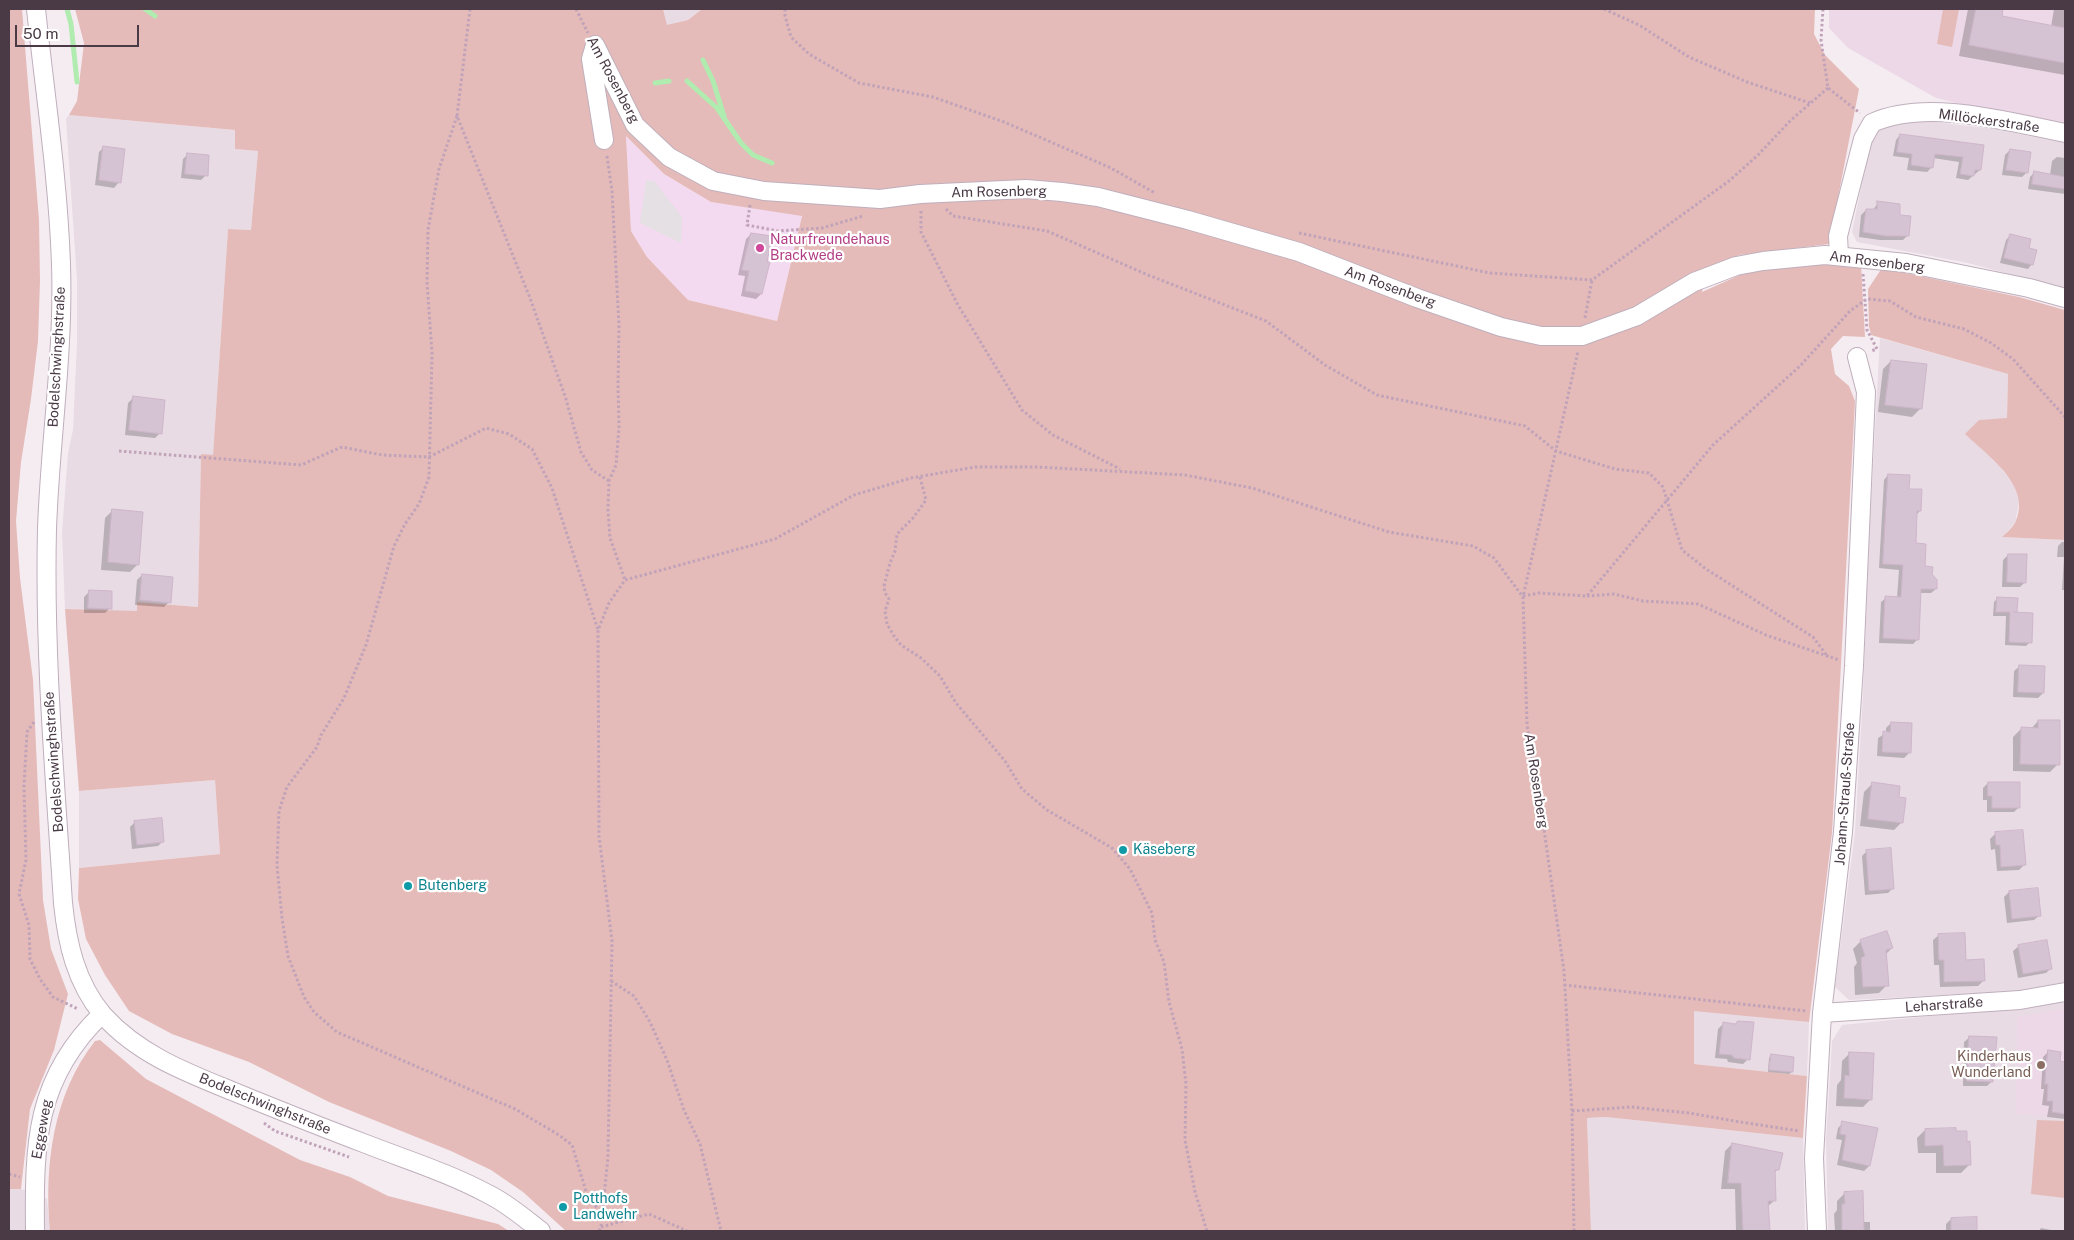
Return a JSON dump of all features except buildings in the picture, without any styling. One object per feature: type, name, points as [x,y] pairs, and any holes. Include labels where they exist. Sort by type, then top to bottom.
[{"type":"street","name":"Bodelschwinghstraße","points":[[36,9],[50,126],[61,264],[61,320],[47,527],[46,586],[51,706],[66,932],[75,966],[94,1002],[97,1019],[118,1030],[139,1047],[167,1064],[312,1124],[456,1178],[490,1195],[540,1231]]},
{"type":"street","points":[[595,45],[591,58],[604,140]]},
{"type":"street","name":"Am Rosenberg","points":[[595,45],[635,125],[669,157],[713,181],[764,191],[880,199],[926,194],[1026,189],[1098,198],[1188,220],[1299,252],[1360,277],[1501,327],[1541,336],[1582,336],[1637,316],[1694,282],[1736,266],[1763,260],[1839,255],[1906,262],[2030,288],[2065,298]]},
{"type":"street","name":"Millöckerstraße","points":[[1872,123],[1905,114],[1928,112],[1999,120],[2065,133]]},
{"type":"street","points":[[1839,255],[1838,236],[1863,139],[1872,123]]},
{"type":"street","name":"Johann-Strauß-Straße","points":[[1817,1231],[1814,1158],[1822,1013],[1843,832],[1854,666],[1866,392],[1856,357]]},
{"type":"street","name":"Leharstraße","points":[[1822,1013],[2020,1000],[2065,992]]},
{"type":"street","name":"Eggeweg","points":[[35,1231],[34,1182],[37,1139],[45,1100],[60,1067],[71,1050],[97,1019]]},
{"type":"path","points":[[470,9],[457,116],[439,169],[428,230],[427,282],[432,353],[429,477],[419,504],[405,524],[394,546],[366,645],[344,698],[321,735],[317,747],[287,787],[279,811],[277,865],[282,918],[288,956],[304,997],[314,1012],[337,1032],[515,1109],[559,1135],[572,1145],[588,1198],[602,1213]]},
{"type":"path","name":"Am Rosenberg","points":[[576,9],[595,45]]},
{"type":"path","points":[[785,9],[791,37],[808,54],[859,83],[933,97],[1004,122],[1109,167]]},
{"type":"path","points":[[785,16],[789,9]]},
{"type":"path","points":[[1604,9],[1639,24],[1689,57],[1747,82],[1810,104]]},
{"type":"path","points":[[1823,9],[1821,40],[1828,88],[1872,123]]},
{"type":"path","points":[[1296,232],[1490,273],[1592,280],[1729,181],[1828,88]]},
{"type":"path","points":[[457,116],[530,298],[565,396],[581,452],[592,470],[609,481]]},
{"type":"path","points":[[604,140],[612,191],[619,326],[619,427],[616,465],[609,481],[608,509],[610,538],[625,580]]},
{"type":"path","points":[[926,194],[953,216],[1047,231],[1148,275],[1266,321],[1325,365],[1377,395],[1525,426],[1556,451],[1615,469],[1649,473],[1663,487],[1682,550],[1706,569],[1813,636],[1828,657]]},
{"type":"path","points":[[926,194],[921,232],[958,305],[1022,410],[1053,434],[1123,470]]},
{"type":"path","points":[[747,225],[778,230],[822,228],[869,214]]},
{"type":"path","points":[[1856,357],[1877,349],[1868,330],[1867,299],[1861,258]]},
{"type":"path","points":[[1582,336],[1592,280]]},
{"type":"path","points":[[1587,596],[1713,445],[1800,366],[1850,311],[1867,299],[1890,301],[1916,317],[1964,329],[1991,343],[2013,359],[2065,417]]},
{"type":"path","name":"Am Rosenberg","points":[[1574,1231],[1572,1110],[1564,985],[1552,882],[1527,725],[1523,596],[1582,336]]},
{"type":"path","points":[[119,451],[301,465],[342,447],[382,455],[429,457],[486,428],[509,434],[532,449],[552,488],[598,630],[599,836],[612,941],[608,1157],[601,1227],[598,1231]]},
{"type":"path","points":[[598,630],[609,603],[625,580],[775,539],[854,495],[911,478],[976,467],[1123,470],[1185,475],[1252,488],[1389,532],[1473,546],[1494,558],[1523,596],[1539,593],[1587,596],[1614,594],[1643,601],[1698,604],[1766,635],[1854,666]]},
{"type":"path","points":[[920,477],[926,500],[913,518],[897,534],[895,551],[884,586],[885,593],[889,599],[886,611],[886,624],[901,645],[921,658],[940,676],[956,703],[1006,761],[1022,789],[1047,810],[1112,848],[1130,869],[1152,913],[1155,940],[1164,962],[1169,1002],[1182,1049],[1186,1084],[1185,1140],[1195,1192],[1207,1231]]},
{"type":"path","points":[[51,706],[32,724],[28,732],[24,786],[26,860],[19,894],[29,925],[30,959],[40,979],[53,997],[97,1019]]},
{"type":"path","points":[[611,981],[634,996],[650,1022],[667,1060],[684,1110],[700,1144],[722,1231]]},
{"type":"path","points":[[1564,985],[1822,1013]]},
{"type":"path","points":[[1572,1110],[1641,1108],[1689,1113],[1816,1133]]},
{"type":"path","points":[[601,1227],[649,1214],[687,1231]]},
{"type":"shaded area","points":[[9,9],[22,9],[39,220],[40,281],[38,341],[21,462],[16,521],[20,578],[33,680],[43,900],[51,949],[68,994],[54,1050],[30,1109],[21,1189],[9,1189]]},
{"type":"shaded area","points":[[75,9],[663,9],[667,25],[688,20],[702,9],[1815,9],[1814,34],[1825,55],[1859,89],[1829,244],[1739,255],[1706,270],[1702,292],[1742,274],[1787,266],[1861,265],[1865,337],[1843,336],[1831,349],[1835,374],[1849,386],[1855,401],[1832,833],[1809,1022],[1694,1011],[1694,1064],[1807,1076],[1803,1138],[1606,1117],[1587,1118],[1591,1231],[566,1231],[523,1192],[491,1170],[451,1151],[329,1102],[249,1062],[172,1034],[129,1011],[105,975],[86,939],[78,899],[79,868],[220,854],[215,780],[79,791],[65,609],[137,611],[137,602],[198,607],[201,454],[213,455],[228,229],[251,230],[258,151],[235,149],[235,130],[69,115],[77,101],[84,43]],"holes":[[[626,136],[664,174],[711,202],[802,216],[777,321],[688,300],[647,257],[631,231]]]},
{"type":"shaded area","points":[[663,9],[702,9],[688,20],[667,26]]},
{"type":"shaded area","points":[[1829,9],[2065,9],[2065,126],[2000,114],[1936,98],[1848,48],[1829,28]]},
{"type":"shaded area","points":[[1943,9],[1959,9],[1952,47],[1937,44]]},
{"type":"shaded area","points":[[69,115],[235,130],[235,149],[258,151],[251,230],[228,229],[213,455],[201,455],[198,607],[138,602],[137,612],[65,609],[62,532],[68,453],[73,430],[77,343],[77,280],[66,119]]},
{"type":"shaded area","points":[[1917,120],[1995,129],[2065,143],[2065,289],[1968,263],[1857,242],[1852,232],[1873,129]]},
{"type":"shaded area","points":[[626,136],[664,174],[711,202],[802,215],[777,321],[688,300],[647,257],[631,231]]},
{"type":"shaded area","points":[[646,180],[654,181],[682,217],[681,243],[640,223]]},
{"type":"shaded area","points":[[1882,268],[2019,297],[2065,310],[2065,540],[2002,537],[2015,523],[2019,509],[2018,497],[2013,484],[1996,462],[1965,434],[1979,420],[2007,418],[2008,374],[1871,335],[1868,289]]},
{"type":"shaded area","points":[[1880,338],[2008,374],[2007,419],[1979,420],[2003,471],[2014,483],[2019,502],[2015,523],[2002,537],[2065,540],[2065,982],[2019,991],[1849,1000],[1835,987],[1855,832]]},
{"type":"shaded area","points":[[215,780],[220,854],[79,868],[79,791]]},
{"type":"shaded area","points":[[2065,999],[2065,1231],[1828,1231],[1826,1140],[1832,1041],[1842,1025],[2019,1007]]},
{"type":"shaded area","name":"Kinderhaus Wunderland","points":[[2065,1008],[2065,1118],[2016,1114],[2017,1017]]},
{"type":"shaded area","points":[[1694,1010],[1809,1022],[1807,1076],[1694,1064]]},
{"type":"shaded area","points":[[100,1040],[146,1079],[300,1160],[350,1177],[388,1196],[498,1224],[509,1231],[50,1231],[49,1181],[54,1132],[69,1084],[95,1041]]},
{"type":"shaded area","points":[[1606,1117],[1803,1138],[1805,1231],[1591,1231],[1587,1118]]},
{"type":"shaded area","points":[[2037,1120],[2065,1121],[2065,1198],[2031,1194]]},
{"type":"shaded area","points":[[9,1189],[21,1189],[47,1199],[50,1231],[9,1231]]},
{"type":"waterway","points":[[67,9],[71,24],[77,82]]},
{"type":"waterway","points":[[145,9],[155,16]]},
{"type":"waterway","points":[[703,60],[713,81],[724,116]]},
{"type":"waterway","points":[[655,83],[669,81]]},
{"type":"waterway","points":[[687,81],[717,108],[741,143],[753,155],[772,163]]},
{"type":"place","name":"Naturfreundehaus Brackwede","points":[[760,248]]},
{"type":"place","name":"Käseberg","points":[[1123,850]]},
{"type":"place","name":"Butenberg","points":[[408,886]]},
{"type":"place","name":"Kinderhaus Wunderland","points":[[2041,1065]]},
{"type":"place","name":"Potthofs Landwehr","points":[[563,1207]]}]
